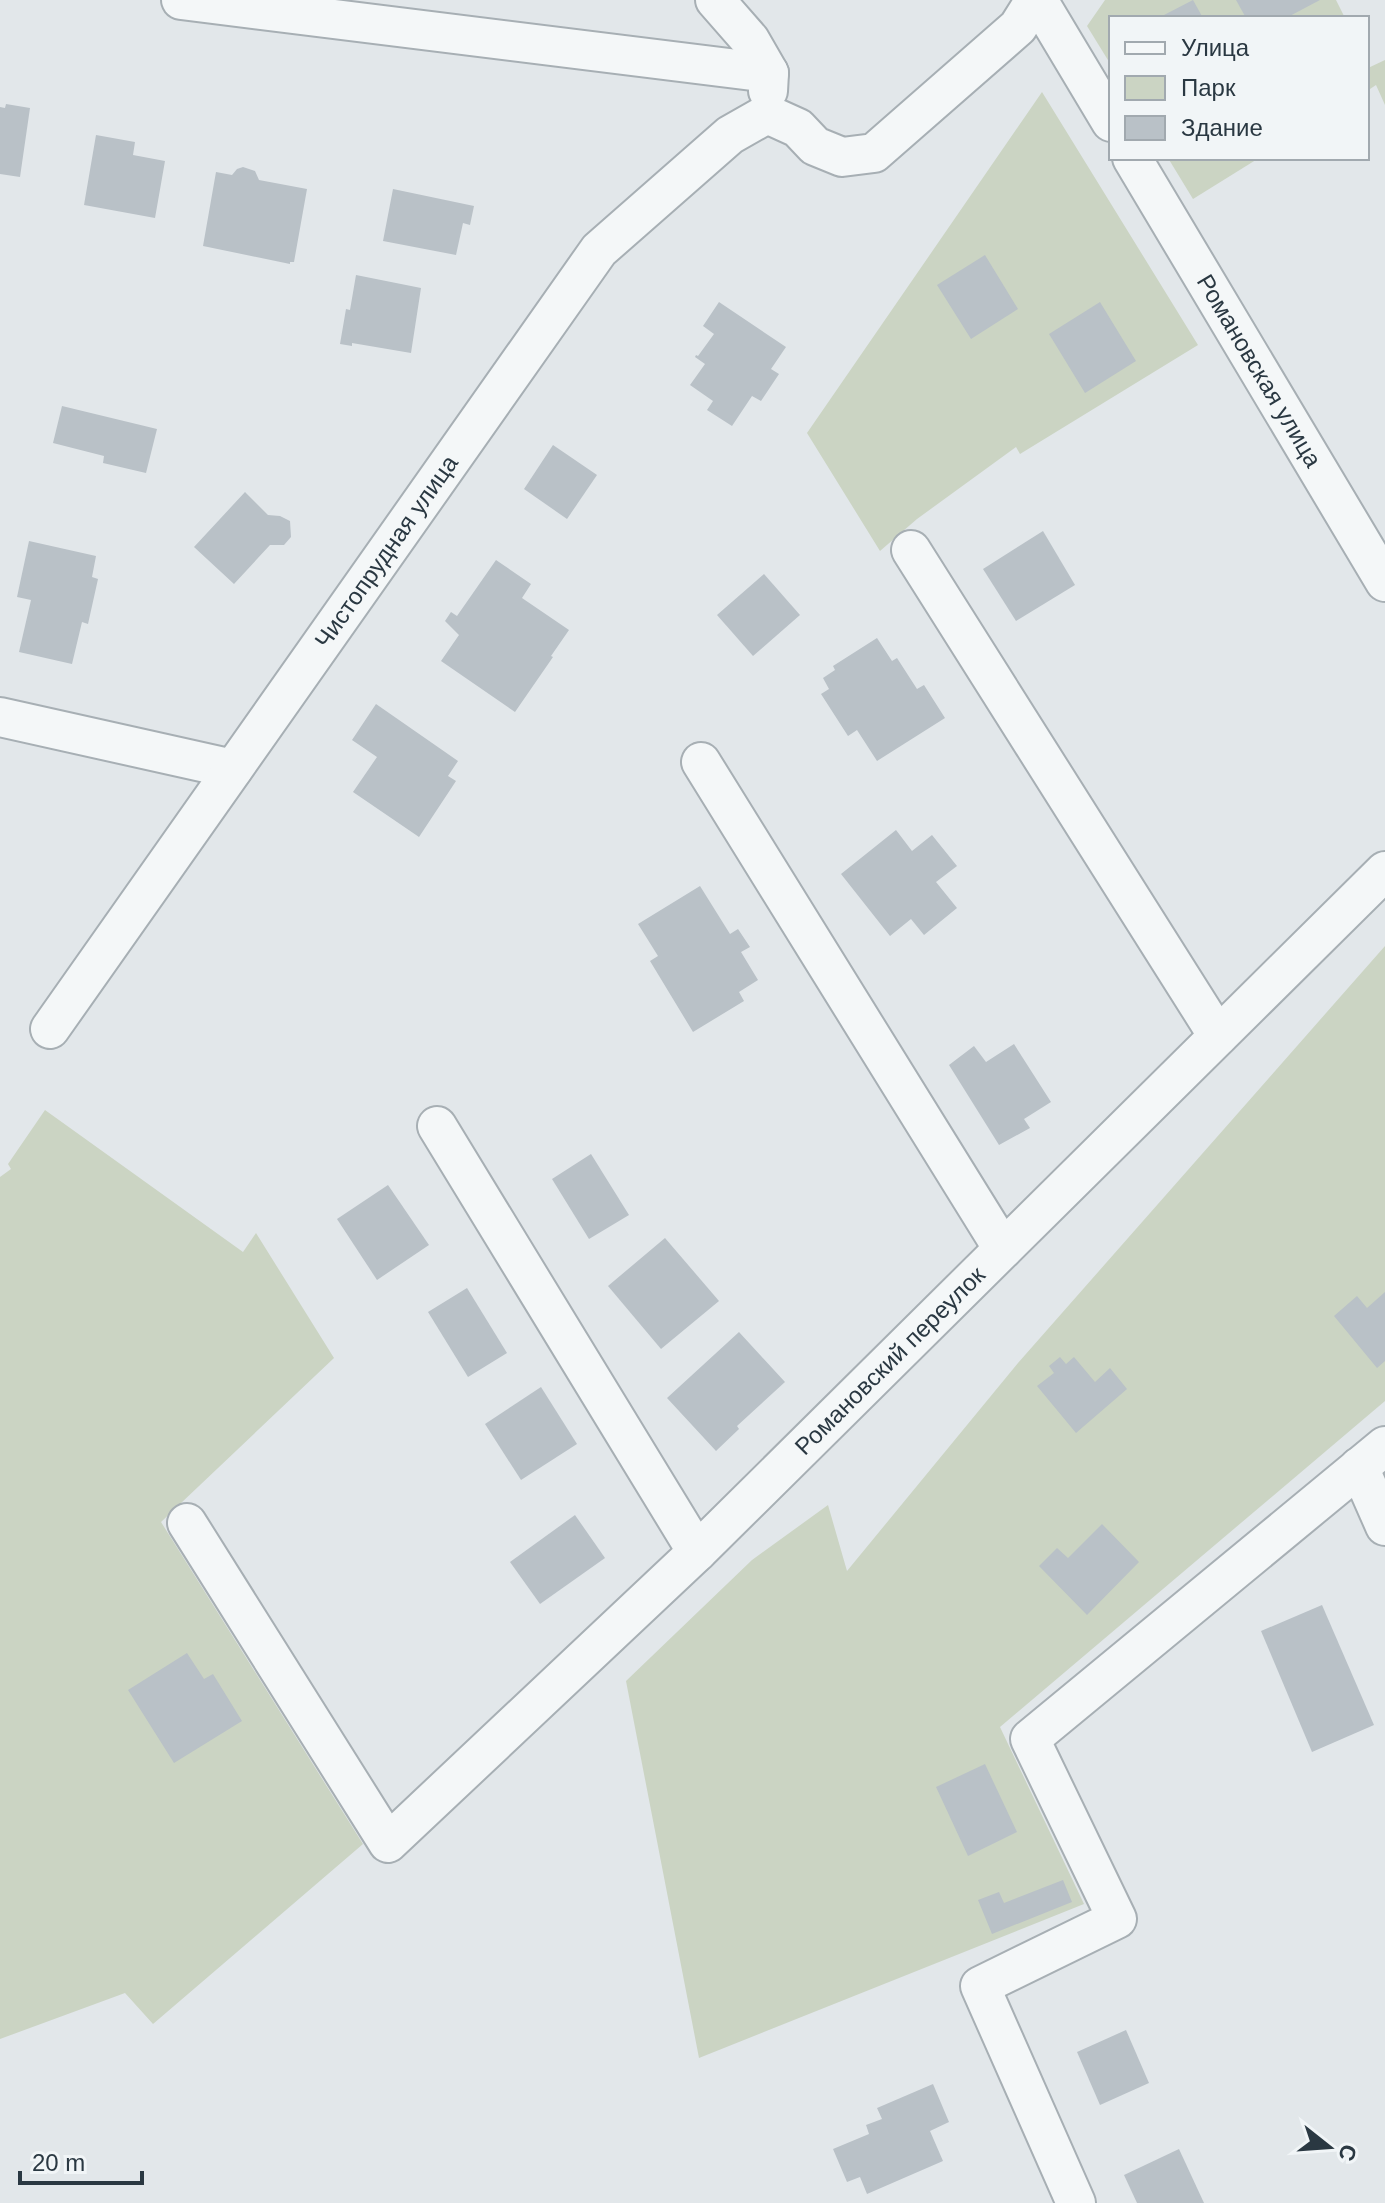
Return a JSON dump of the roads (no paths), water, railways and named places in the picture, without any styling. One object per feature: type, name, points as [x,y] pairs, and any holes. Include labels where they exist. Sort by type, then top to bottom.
[{"type":"street","points":[[181,0],[769,73]]},
{"type":"street","points":[[715,0],[750,40],[769,73],[767,114],[798,128],[815,146],[842,157],[874,153],[1018,27],[1037,0],[1109,119]]},
{"type":"street","name":"Чистопрудная улица","points":[[50,1029],[599,250],[730,135],[767,114]]},
{"type":"street","name":"Романовская улица","points":[[1133,160],[1385,582]]},
{"type":"street","points":[[911,550],[1218,1036]]},
{"type":"street","points":[[0,717],[233,769]]},
{"type":"street","points":[[701,762],[1003,1249]]},
{"type":"street","name":"Романовский переулок","points":[[187,1523],[388,1843],[697,1552],[1385,871]]},
{"type":"street","points":[[437,1126],[697,1552]]},
{"type":"street","points":[[1076,2203],[980,1986],[1117,1919],[1030,1739],[1372,1456],[1385,1526]]}]
